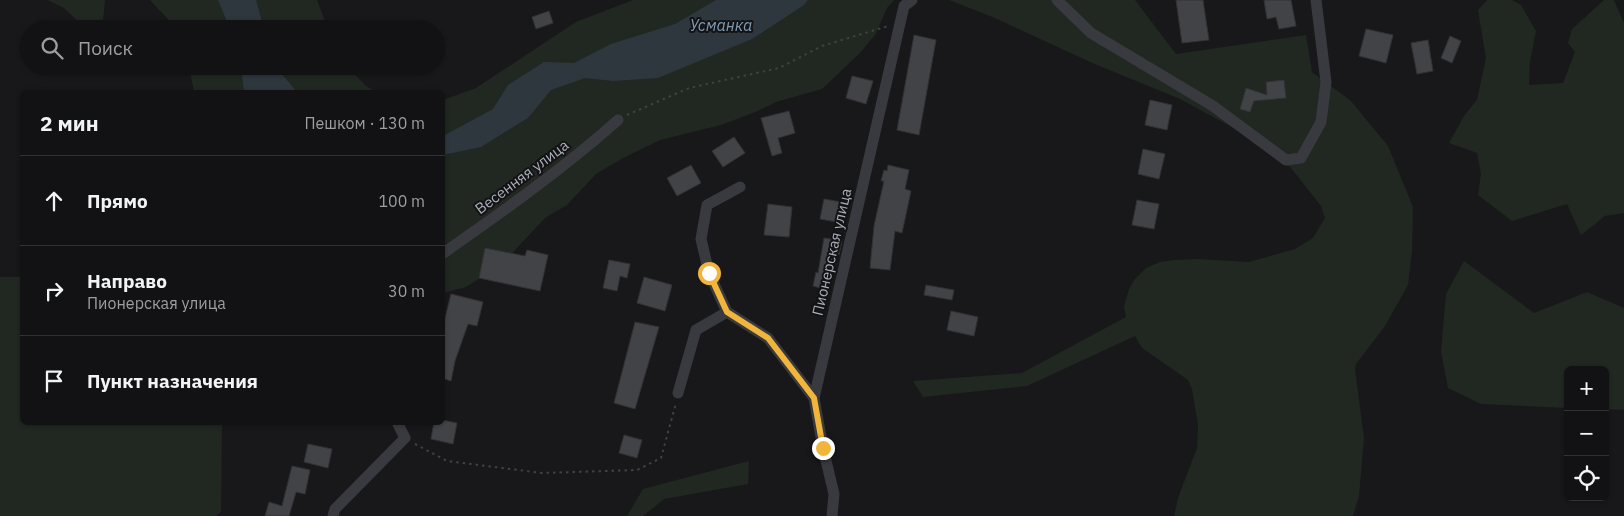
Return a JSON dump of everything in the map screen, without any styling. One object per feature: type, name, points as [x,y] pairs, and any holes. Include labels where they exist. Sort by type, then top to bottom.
[{"type":"street","points":[[1057,0],[1091,32],[1213,106],[1286,160],[1302,158],[1321,122],[1326,82],[1316,0]]},
{"type":"street","name":"Пионерская улица","points":[[832,516],[834,494],[814,398],[908,3]]},
{"type":"street","name":"Весенняя улица","points":[[445,252],[549,177],[618,120]]},
{"type":"street","points":[[740,187],[707,205],[701,239],[709,273],[727,312],[768,338],[814,398]]},
{"type":"street","points":[[678,393],[696,330],[727,312]]},
{"type":"street","points":[[333,516],[334,509],[405,438],[398,425]]},
{"type":"path","points":[[618,120],[689,88],[779,68],[822,46],[888,26],[908,3]]},
{"type":"path","points":[[405,438],[447,461],[542,473],[637,470],[661,458],[678,393]]},
{"type":"shaded area","points":[[48,0],[105,0],[103,20],[77,20],[64,8]]},
{"type":"shaded area","points":[[150,0],[317,0],[325,20],[169,20]]},
{"type":"shaded area","points":[[633,0],[894,0],[887,8],[875,35],[860,53],[822,89],[779,101],[721,125],[660,140],[623,158],[596,174],[567,205],[545,218],[501,265],[466,287],[445,292],[445,99],[476,88],[576,22]]},
{"type":"shaded area","points":[[949,0],[1135,0],[1176,54],[1306,35],[1312,72],[1351,101],[1388,146],[1413,207],[1412,251],[1408,285],[1385,326],[1356,364],[1355,369],[1364,438],[1359,496],[1353,516],[1174,516],[1178,498],[1197,448],[1198,425],[1192,389],[1188,380],[1142,348],[1135,336],[1027,386],[923,397],[913,381],[1022,373],[1126,317],[1124,306],[1129,289],[1135,279],[1146,268],[1160,262],[1175,260],[1198,259],[1249,262],[1295,249],[1313,238],[1325,218],[1321,206],[1291,168],[1239,131],[1180,99],[1090,62],[995,18]]},
{"type":"shaded area","points":[[1487,0],[1512,0],[1521,5],[1536,31],[1530,61],[1529,85],[1563,83],[1575,52],[1568,43],[1572,29],[1604,0],[1614,0],[1624,23],[1624,213],[1605,216],[1581,235],[1567,204],[1512,221],[1478,195],[1481,174],[1477,153],[1449,143],[1464,116],[1477,100],[1486,58],[1478,10]]},
{"type":"shaded area","points":[[191,75],[356,75],[366,86],[373,90],[194,90]]},
{"type":"shaded area","points":[[1464,261],[1534,313],[1587,292],[1624,308],[1624,410],[1609,409],[1609,366],[1564,366],[1564,408],[1481,404],[1448,388],[1441,352],[1446,294]]},
{"type":"shaded area","points":[[0,277],[20,277],[20,425],[222,425],[221,512],[216,516],[0,516]]},
{"type":"shaded area","points":[[749,461],[748,484],[664,499],[643,516],[627,516],[643,489]]},
{"type":"water","points":[[218,0],[256,0],[262,20],[226,20]]},
{"type":"water","name":"Усманка","points":[[716,0],[808,0],[804,5],[752,39],[658,78],[613,81],[585,78],[551,90],[528,118],[481,147],[445,155],[445,135],[493,109],[508,85],[544,62],[574,63],[611,44],[675,24]]},
{"type":"water","points":[[242,75],[283,75],[295,90],[244,90]]},
{"type":"building","points":[[1176,0],[1203,0],[1209,40],[1182,43]]},
{"type":"building","points":[[1264,0],[1291,0],[1296,26],[1279,29],[1276,17],[1267,19]]},
{"type":"building","points":[[549,11],[553,23],[536,29],[532,17]]},
{"type":"building","points":[[1366,29],[1393,35],[1386,63],[1359,56]]},
{"type":"building","points":[[914,35],[936,40],[919,135],[897,130]]},
{"type":"building","points":[[1450,36],[1461,41],[1452,63],[1441,58]]},
{"type":"building","points":[[1428,40],[1433,71],[1417,74],[1411,43]]},
{"type":"building","points":[[852,76],[873,81],[866,104],[846,98]]},
{"type":"building","points":[[1284,80],[1286,98],[1254,101],[1250,112],[1240,109],[1246,88],[1267,95],[1266,82]]},
{"type":"building","points":[[1150,100],[1172,105],[1167,130],[1145,125]]},
{"type":"building","points":[[789,111],[795,133],[778,138],[782,153],[772,156],[761,118]]},
{"type":"building","points":[[734,137],[745,153],[723,167],[712,151]]},
{"type":"building","points":[[1143,149],[1165,154],[1159,179],[1138,174]]},
{"type":"building","points":[[691,165],[701,183],[677,196],[667,178]]},
{"type":"building","points":[[888,165],[909,170],[905,189],[911,191],[902,233],[895,231],[890,270],[870,268],[874,226],[884,181],[881,181],[884,170],[887,171]]},
{"type":"building","points":[[824,199],[841,202],[840,211],[844,212],[842,223],[820,219]]},
{"type":"building","points":[[1137,200],[1159,204],[1154,229],[1132,225]]},
{"type":"building","points":[[768,204],[792,207],[789,237],[764,235]]},
{"type":"building","points":[[824,238],[842,241],[839,255],[835,254],[828,290],[813,286],[816,272],[818,273]]},
{"type":"building","points":[[485,248],[525,256],[527,250],[548,255],[540,291],[479,278]]},
{"type":"building","points":[[609,260],[630,264],[627,278],[620,276],[617,291],[603,288]]},
{"type":"building","points":[[644,277],[672,285],[665,311],[637,303]]},
{"type":"building","points":[[926,285],[954,290],[952,300],[924,295]]},
{"type":"building","points":[[451,294],[483,302],[477,326],[468,324],[455,361],[451,381],[445,379],[445,318]]},
{"type":"building","points":[[951,311],[978,317],[974,336],[947,330]]},
{"type":"building","points":[[635,322],[659,327],[635,409],[614,403]]},
{"type":"building","points":[[445,421],[457,423],[453,444],[431,439],[433,425],[445,425]]},
{"type":"building","points":[[624,435],[642,440],[637,458],[619,453]]},
{"type":"building","points":[[308,444],[332,449],[328,468],[304,462]]},
{"type":"building","points":[[292,466],[310,470],[305,494],[296,492],[289,516],[265,516],[269,502],[282,506]]},
{"type":"route","points":[[709,273],[727,312],[768,338],[814,398],[823,448]]}]
